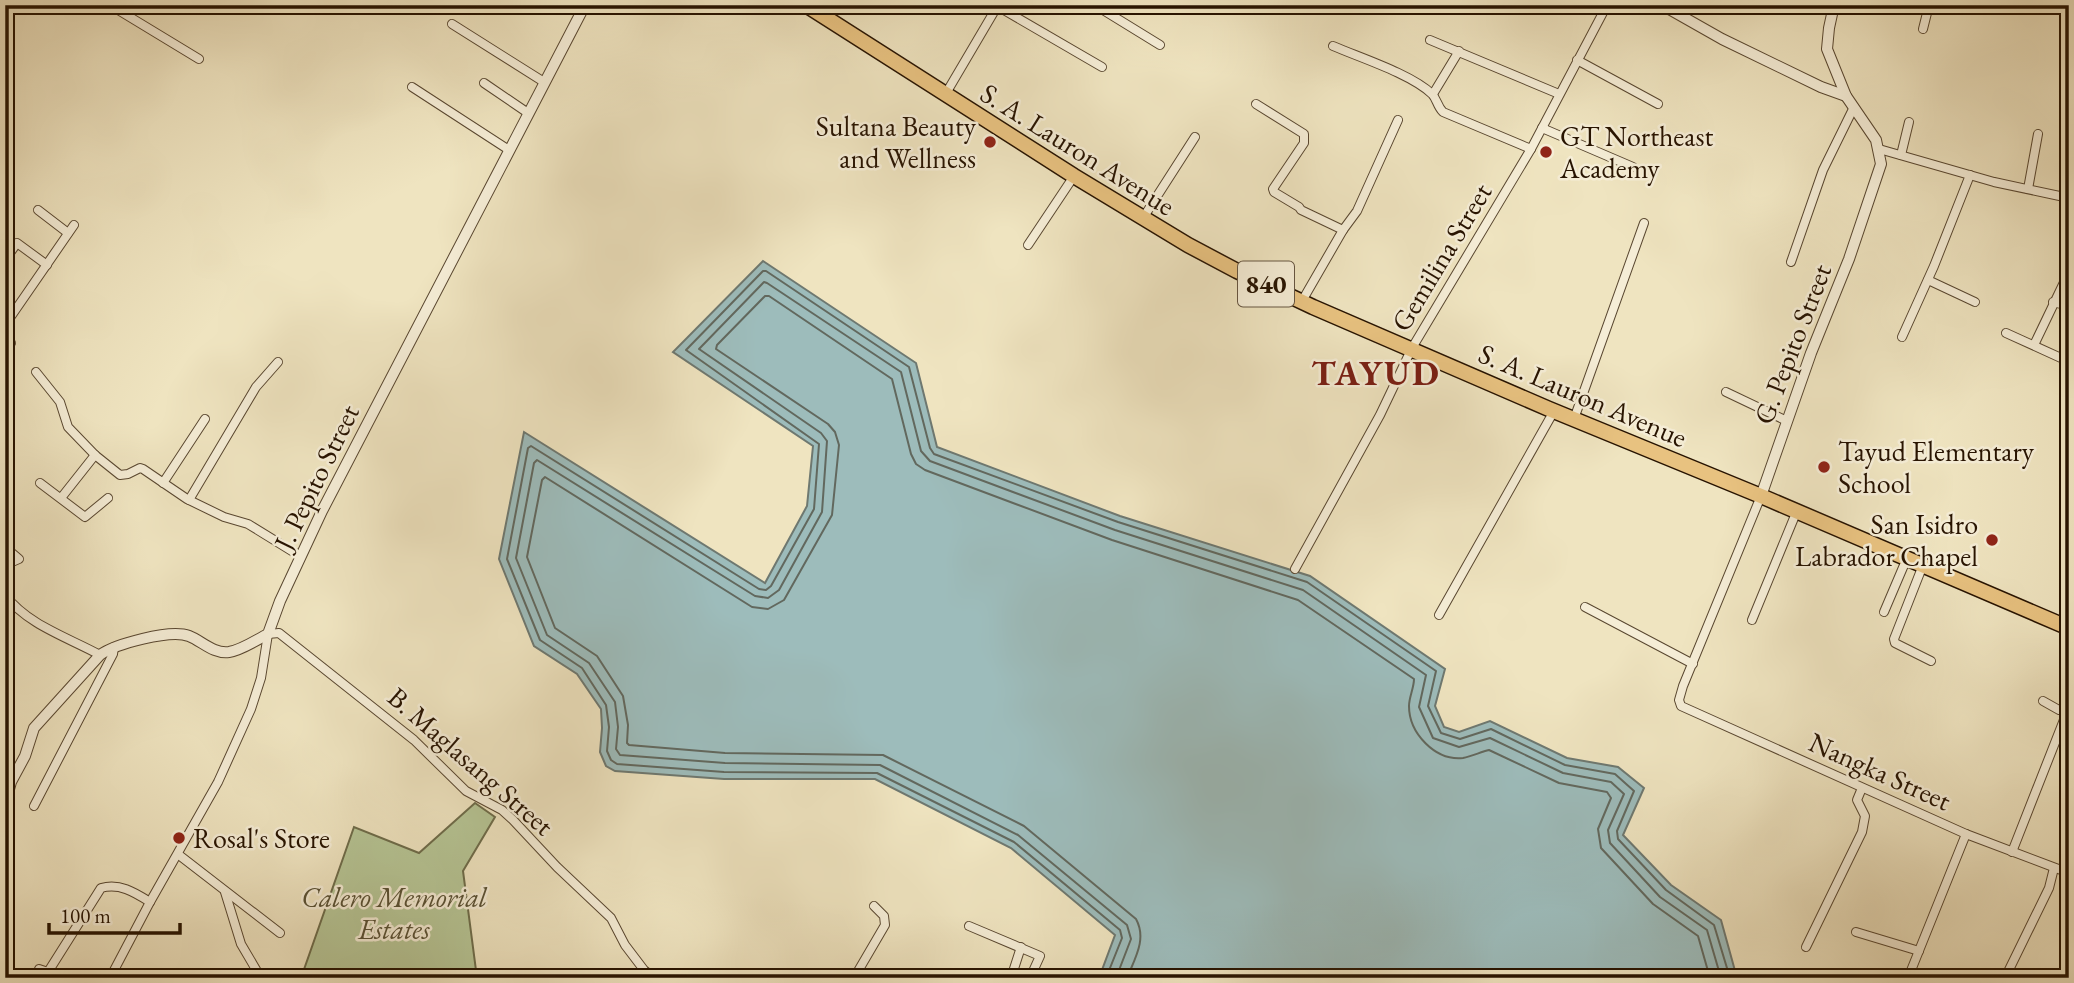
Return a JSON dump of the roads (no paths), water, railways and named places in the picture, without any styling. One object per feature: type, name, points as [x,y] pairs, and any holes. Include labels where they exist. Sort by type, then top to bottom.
[{"type":"highway","name":"S. A. Lauron Avenue","points":[[806,5],[1074,176],[1237,271],[1553,411],[1761,496],[2069,628]]},
{"type":"street","points":[[110,5],[199,59]]},
{"type":"street","name":"J. Pepito Street","points":[[110,978],[218,782],[251,709],[261,678],[268,634],[300,556],[585,5]]},
{"type":"street","points":[[1096,5],[1160,45]]},
{"type":"street","name":"Gemilina Street","points":[[1295,569],[1380,415],[1412,348],[1531,149],[1607,5]]},
{"type":"street","points":[[1662,5],[1722,39],[1846,96]]},
{"type":"street","points":[[1834,5],[1827,49],[1846,96],[1879,149],[1970,175],[2069,198]]},
{"type":"street","points":[[1923,29],[1928,5]]},
{"type":"street","points":[[946,95],[997,6],[1102,67]]},
{"type":"street","points":[[452,24],[544,82]]},
{"type":"street","points":[[1430,40],[1559,94]]},
{"type":"street","points":[[1333,46],[1416,82],[1433,94],[1437,107],[1443,112],[1531,149]]},
{"type":"street","points":[[1433,94],[1459,51]]},
{"type":"street","points":[[1577,60],[1658,104]]},
{"type":"street","points":[[484,83],[528,113]]},
{"type":"street","points":[[412,88],[509,150]]},
{"type":"street","points":[[1256,104],[1304,134],[1305,138],[1274,192],[1301,210],[1343,230]]},
{"type":"street","points":[[1791,262],[1823,170],[1854,107]]},
{"type":"street","points":[[1302,301],[1357,211],[1398,120]]},
{"type":"street","points":[[1901,155],[1909,122]]},
{"type":"street","points":[[1542,128],[1633,167]]},
{"type":"street","points":[[2028,189],[2038,134]]},
{"type":"street","points":[[1143,218],[1195,137]]},
{"type":"street","name":"G. Pepito Street","points":[[1679,700],[1761,496],[1811,353],[1849,259],[1877,180],[1881,164],[1879,149]]},
{"type":"street","points":[[1902,337],[1970,175]]},
{"type":"street","points":[[1028,244],[1074,176]]},
{"type":"street","points":[[38,210],[68,233]]},
{"type":"street","points":[[1574,419],[1644,223]]},
{"type":"street","points":[[5,324],[74,225]]},
{"type":"street","points":[[5,260],[17,243],[47,265]]},
{"type":"street","points":[[2035,345],[2069,272]]},
{"type":"street","points":[[1927,280],[1975,302]]},
{"type":"street","points":[[2053,302],[2069,306]]},
{"type":"street","points":[[2006,334],[2061,358],[2064,357],[2069,343]]},
{"type":"street","points":[[189,500],[256,387],[278,362]]},
{"type":"street","points":[[36,372],[60,402],[68,428],[120,475],[139,468],[189,500],[224,517],[248,524],[300,556]]},
{"type":"street","points":[[1726,392],[1787,421]]},
{"type":"street","points":[[1439,615],[1553,411]]},
{"type":"street","points":[[163,483],[205,419]]},
{"type":"street","points":[[61,498],[95,455]]},
{"type":"street","points":[[40,483],[85,517],[108,498]]},
{"type":"street","points":[[1752,620],[1796,513]]},
{"type":"street","points":[[5,547],[19,559],[5,565]]},
{"type":"street","points":[[1884,612],[1907,558]]},
{"type":"street","points":[[1923,565],[1894,639],[1895,643],[1931,661]]},
{"type":"street","points":[[5,595],[25,615],[45,628],[100,655]]},
{"type":"street","points":[[1585,607],[1693,664]]},
{"type":"street","points":[[5,804],[8,779],[25,756],[34,728],[100,655],[114,647],[175,634],[188,636],[218,652],[228,652],[268,634]]},
{"type":"street","name":"B. Maglasang Street","points":[[268,634],[285,635],[414,740],[466,791],[502,810],[611,918],[625,945],[644,970],[654,978]]},
{"type":"street","points":[[34,806],[113,654],[114,647]]},
{"type":"street","name":"Nangka Street","points":[[1679,700],[1685,710],[1966,834],[2069,873]]},
{"type":"street","points":[[2012,852],[2068,709],[2059,710],[2043,701]]},
{"type":"street","points":[[1807,947],[1862,832],[1865,816],[1857,800],[1862,788]]},
{"type":"street","points":[[1908,978],[1966,834]]},
{"type":"street","points":[[179,855],[280,933]]},
{"type":"street","points":[[2005,978],[2049,888],[2054,868]]},
{"type":"street","points":[[39,970],[48,972],[101,888],[111,886],[131,890],[150,902]]},
{"type":"street","points":[[225,892],[236,930],[261,978]]},
{"type":"street","points":[[854,978],[885,925],[884,916],[874,906]]},
{"type":"street","points":[[969,926],[1040,956],[1030,978]]},
{"type":"street","points":[[1856,932],[1919,951]]},
{"type":"street","points":[[1011,978],[1021,947]]},
{"type":"water","points":[[763,261],[916,363],[937,447],[1120,516],[1310,576],[1445,669],[1435,706],[1444,727],[1459,732],[1490,721],[1567,758],[1618,767],[1644,788],[1623,835],[1671,885],[1721,920],[1737,978],[1099,978],[1115,935],[1011,848],[875,779],[724,779],[615,771],[606,766],[600,752],[601,709],[577,674],[534,646],[499,559],[524,432],[765,583],[807,506],[813,446],[673,352]]},
{"type":"place","name":"Sultana Beauty and Wellness","points":[[990,142]]},
{"type":"place","name":"GT Northeast Academy","points":[[1546,152]]},
{"type":"place","name":"Tayud Elementary School","points":[[1824,467]]},
{"type":"place","name":"San Isidro Labrador Chapel","points":[[1992,540]]},
{"type":"place","name":"Rosal's Store","points":[[179,838]]},
{"type":"district","name":"TAYUD","points":[[1376,373]]},
{"type":"park label","name":"Calero Memorial Estates","points":[[394,913]]}]
